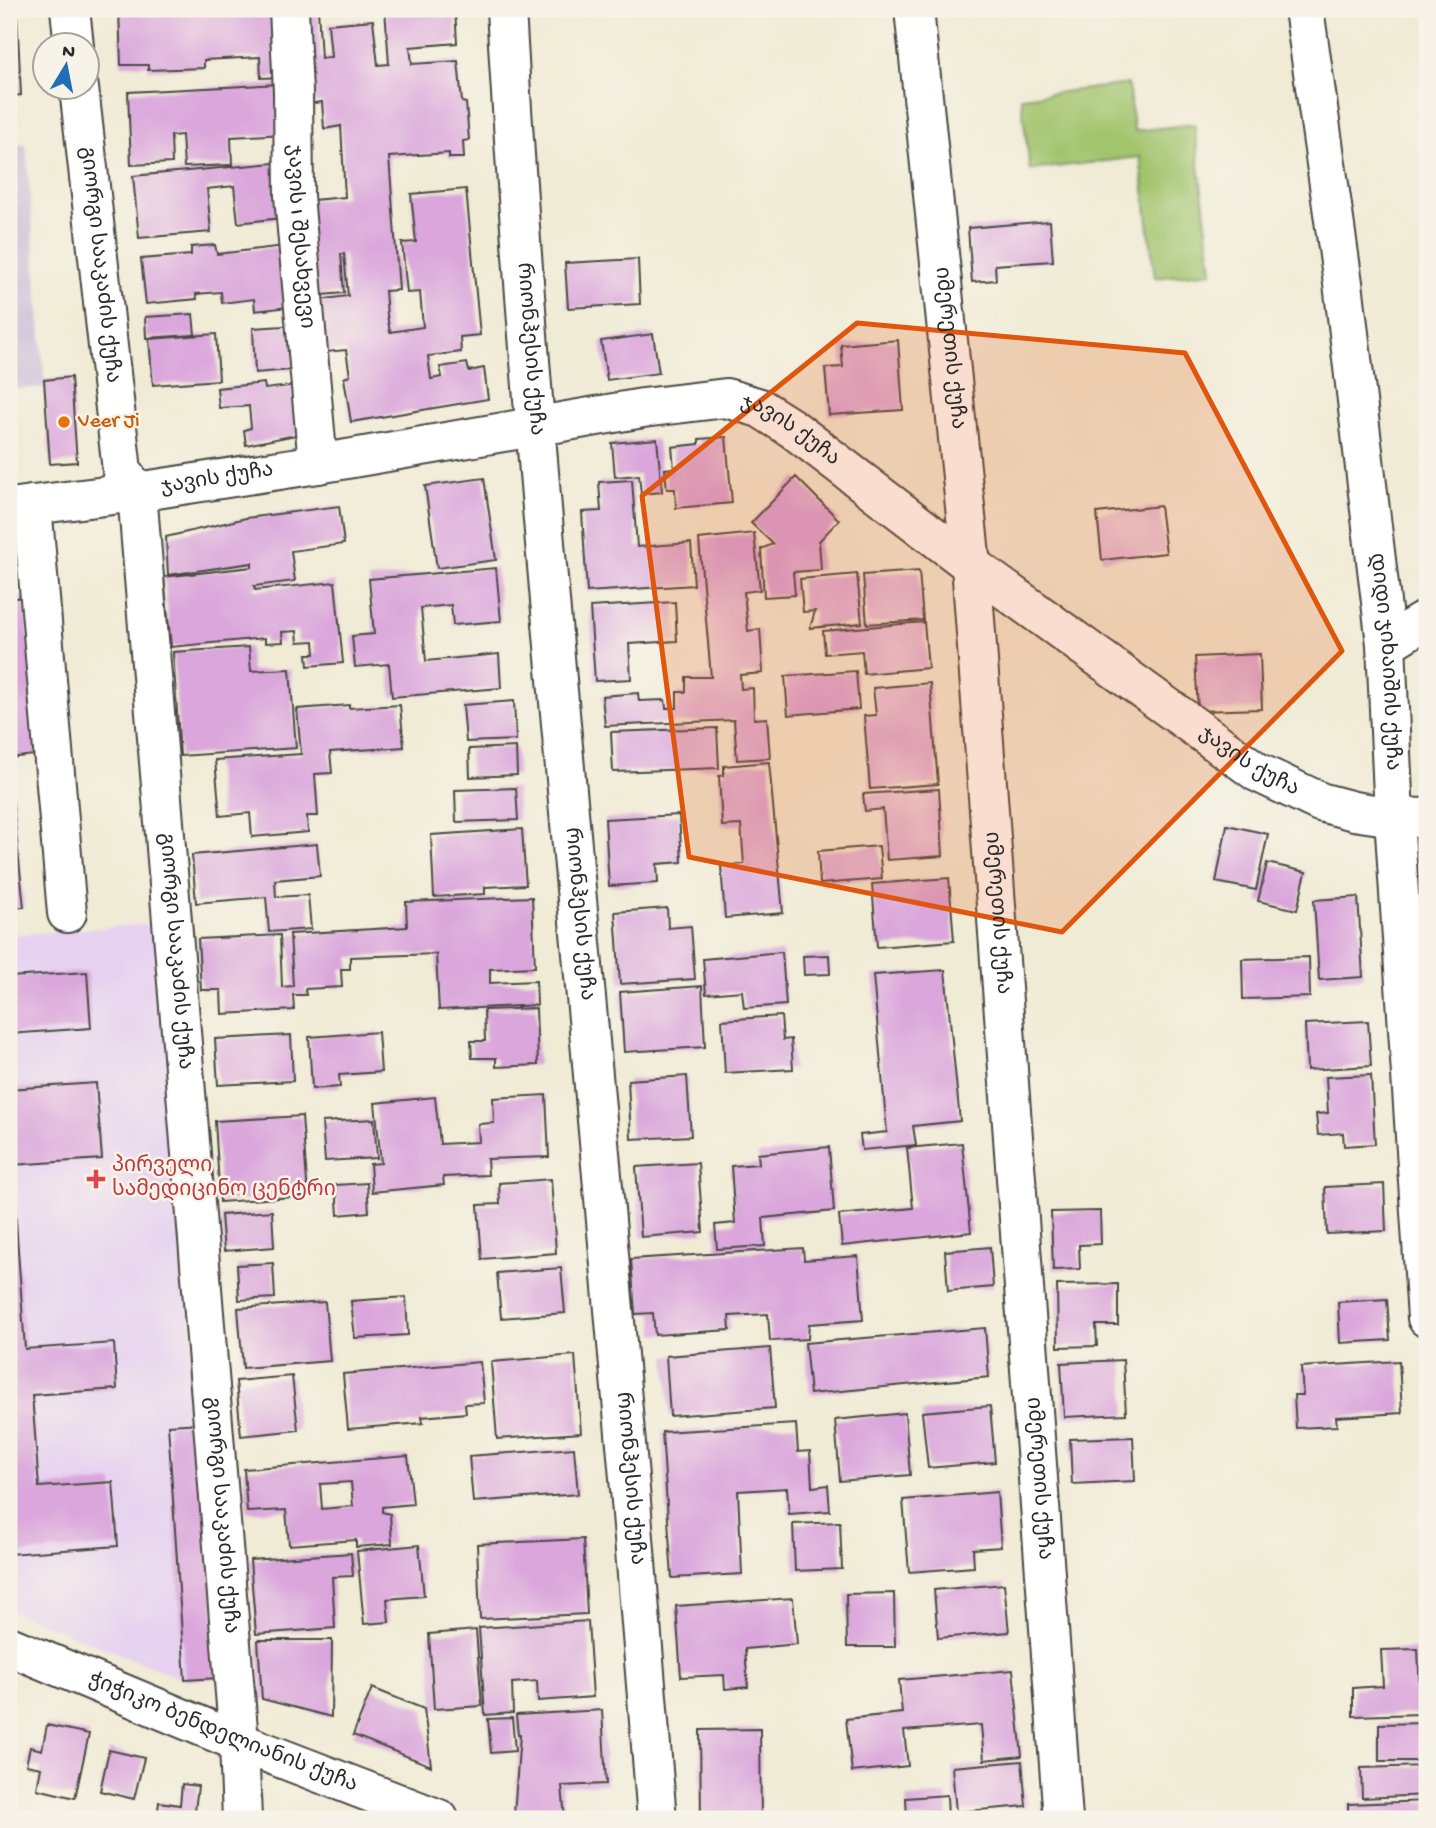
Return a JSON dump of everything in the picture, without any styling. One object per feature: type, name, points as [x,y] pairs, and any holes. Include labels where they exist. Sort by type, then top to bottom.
[{"type":"street","points":[[70,9],[72,32]]},
{"type":"street","name":"ჯავის I შესახვევი","points":[[289,9],[294,196],[318,464]]},
{"type":"street","name":"რიონჰესის ქუჩა","points":[[506,9],[535,428],[628,1449],[657,1819]]},
{"type":"street","name":"იმერეთის ქუჩა","points":[[915,9],[971,565],[1063,1819]]},
{"type":"street","name":"დიდი ჯიხაიშის ქუჩა","points":[[1304,9],[1343,284],[1386,644],[1411,818],[1427,1318]]},
{"type":"street","name":"გიორგი სააკაძის ქუჩა","points":[[81,102],[122,471],[137,492],[239,1742],[242,1819]]},
{"type":"street","name":"ჯავის ქუჩა","points":[[20,507],[137,492],[643,408],[726,398],[760,408],[793,429],[971,565],[1257,772],[1320,802],[1354,811],[1411,818]]},
{"type":"street","points":[[20,507],[67,913]]},
{"type":"street","points":[[1386,644],[1427,619]]},
{"type":"street","name":"ჭიჭიკო ბენდელიანის ქუჩა","points":[[9,1646],[239,1742],[439,1819]]},
{"type":"highlighted area","points":[[857,323],[1185,353],[1342,651],[1062,932],[689,857],[642,496]]},
{"type":"shaded area","points":[[26,144],[45,387],[9,390],[9,145]]},
{"type":"shaded area","name":"პირველი სამედიცინო ცენტრი","points":[[164,923],[219,1678],[185,1680],[9,1610],[9,935]]},
{"type":"green space","points":[[1128,84],[1134,131],[1194,124],[1212,272],[1155,278],[1140,157],[1030,170],[1021,97]]},
{"type":"building","points":[[119,9],[285,9],[287,77],[261,78],[260,57],[204,60],[204,68],[148,70],[148,65],[121,65]]},
{"type":"building","points":[[294,9],[318,9],[321,58],[331,57],[328,24],[373,20],[378,65],[389,64],[385,9],[455,9],[457,43],[410,47],[412,64],[458,61],[462,102],[466,103],[469,140],[463,141],[464,158],[449,158],[449,153],[389,157],[399,290],[385,291],[387,315],[390,332],[423,327],[420,292],[407,293],[402,243],[416,242],[411,194],[466,189],[480,335],[460,337],[461,352],[428,356],[431,379],[442,377],[440,367],[467,363],[469,371],[484,368],[488,399],[351,422],[344,378],[350,376],[346,350],[316,353],[310,301],[348,296],[344,254],[341,254],[344,293],[310,296],[302,201],[345,197],[341,126],[324,129],[322,102],[301,105]]},
{"type":"building","points":[[17,12],[21,95],[9,96],[9,13]]},
{"type":"building","points":[[281,84],[284,134],[231,137],[232,165],[184,167],[182,135],[171,136],[172,163],[131,165],[128,92]]},
{"type":"building","points":[[285,162],[290,217],[238,223],[234,186],[207,189],[211,232],[139,238],[133,176]]},
{"type":"building","points":[[1050,221],[1053,261],[995,265],[996,280],[972,282],[968,228]]},
{"type":"building","points":[[215,245],[217,254],[293,245],[297,306],[255,311],[254,299],[222,303],[221,292],[196,294],[197,299],[146,304],[141,259],[191,255],[191,247]]},
{"type":"building","points":[[638,259],[640,304],[568,308],[565,263]]},
{"type":"building","points":[[193,314],[195,335],[146,338],[145,317]]},
{"type":"building","points":[[300,325],[302,369],[255,373],[253,328]]},
{"type":"building","points":[[216,334],[219,380],[153,385],[149,339]]},
{"type":"building","points":[[653,334],[659,373],[607,380],[601,341]]},
{"type":"building","points":[[898,340],[903,410],[829,415],[825,368],[843,367],[841,345]]},
{"type":"building","points":[[71,377],[77,462],[50,464],[44,380]]},
{"type":"building","points":[[264,383],[265,389],[306,384],[311,432],[246,445],[244,430],[251,428],[249,406],[219,408],[217,388]]},
{"type":"building","points":[[726,437],[732,503],[676,508],[675,489],[667,489],[665,469],[674,468],[672,447],[699,444],[699,439]]},
{"type":"building","points":[[657,439],[662,492],[641,494],[639,475],[615,477],[612,443]]},
{"type":"building","points":[[796,477],[839,520],[819,541],[821,570],[793,572],[795,595],[764,597],[761,549],[773,544],[751,523]]},
{"type":"building","points":[[484,478],[496,560],[437,568],[425,486]]},
{"type":"building","points":[[632,480],[637,547],[691,543],[694,585],[587,592],[582,512],[601,511],[599,482]]},
{"type":"building","points":[[339,506],[344,544],[291,551],[295,581],[254,586],[255,590],[335,582],[343,663],[308,666],[307,654],[315,654],[314,641],[298,642],[297,631],[282,632],[283,642],[265,643],[265,638],[171,647],[164,577],[252,567],[252,563],[168,575],[166,537],[246,518]]},
{"type":"building","points":[[1160,506],[1166,553],[1102,560],[1097,513]]},
{"type":"building","points":[[754,533],[760,590],[744,592],[748,631],[760,629],[763,673],[740,675],[741,689],[753,688],[754,719],[767,718],[770,758],[737,760],[734,720],[605,726],[602,696],[638,693],[639,701],[665,700],[666,708],[677,708],[677,692],[686,692],[686,677],[711,677],[699,539]]},
{"type":"building","points":[[496,568],[501,621],[453,625],[451,605],[421,608],[426,661],[499,654],[501,688],[392,697],[389,664],[355,667],[352,636],[374,634],[369,579]]},
{"type":"building","points":[[919,571],[923,620],[867,624],[863,575]]},
{"type":"building","points":[[857,574],[862,623],[810,628],[815,611],[803,612],[800,579]]},
{"type":"building","points":[[24,597],[42,754],[9,758],[9,599]]},
{"type":"building","points":[[675,602],[677,641],[629,644],[631,679],[595,681],[590,607]]},
{"type":"building","points":[[924,622],[928,668],[864,674],[862,651],[825,654],[823,631]]},
{"type":"building","points":[[249,647],[251,671],[290,669],[296,748],[180,756],[173,652]]},
{"type":"building","points":[[1260,654],[1262,709],[1198,711],[1195,657]]},
{"type":"building","points":[[856,671],[859,709],[788,715],[785,676]]},
{"type":"building","points":[[930,683],[938,784],[870,789],[864,716],[876,715],[873,688]]},
{"type":"building","points":[[514,701],[516,740],[466,742],[463,705]]},
{"type":"building","points":[[349,705],[349,708],[400,705],[404,747],[330,752],[332,773],[315,774],[318,816],[307,816],[308,832],[252,837],[250,813],[220,816],[215,760],[301,754],[297,709]]},
{"type":"building","points":[[717,728],[719,768],[613,772],[611,732]]},
{"type":"building","points":[[516,747],[517,775],[470,777],[469,749]]},
{"type":"building","points":[[769,762],[783,913],[725,918],[721,866],[744,864],[741,825],[722,826],[719,776],[724,775],[724,766]]},
{"type":"building","points":[[9,786],[24,907],[9,908]]},
{"type":"building","points":[[516,788],[518,820],[456,822],[455,790]]},
{"type":"building","points":[[939,789],[943,856],[887,860],[883,809],[865,811],[863,794]]},
{"type":"building","points":[[679,815],[682,862],[657,864],[658,883],[609,886],[605,819]]},
{"type":"building","points":[[1227,825],[1268,834],[1256,890],[1216,882]]},
{"type":"building","points":[[522,829],[526,885],[485,887],[485,894],[434,897],[431,835]]},
{"type":"building","points":[[317,844],[320,876],[275,880],[276,897],[308,895],[311,929],[269,932],[266,897],[196,903],[192,855]]},
{"type":"building","points":[[879,846],[882,879],[820,884],[818,851]]},
{"type":"building","points":[[1267,863],[1306,872],[1297,910],[1258,901]]},
{"type":"building","points":[[949,878],[954,941],[877,947],[872,884]]},
{"type":"building","points":[[532,897],[535,967],[490,969],[490,983],[536,981],[537,1005],[439,1010],[436,954],[350,957],[350,969],[341,969],[342,987],[305,989],[306,995],[293,995],[294,1010],[222,1014],[221,990],[201,990],[198,939],[280,935],[282,987],[293,986],[290,934],[407,927],[406,902]]},
{"type":"building","points":[[1358,897],[1363,977],[1319,980],[1314,900]]},
{"type":"building","points":[[667,908],[668,928],[691,926],[695,979],[620,984],[615,912]]},
{"type":"building","points":[[782,952],[786,1005],[744,1008],[742,991],[706,994],[703,959]]},
{"type":"building","points":[[829,955],[830,974],[804,975],[803,956]]},
{"type":"building","points":[[1309,957],[1310,997],[1243,999],[1242,959]]},
{"type":"building","points":[[945,970],[960,1121],[913,1126],[916,1145],[862,1150],[860,1135],[887,1132],[873,975]]},
{"type":"building","points":[[87,972],[91,1028],[9,1034],[9,977]]},
{"type":"building","points":[[702,986],[705,1047],[624,1052],[620,992]]},
{"type":"building","points":[[536,1008],[538,1065],[496,1067],[496,1058],[472,1058],[471,1041],[485,1041],[484,1010]]},
{"type":"building","points":[[781,1016],[783,1040],[791,1039],[793,1069],[725,1073],[722,1020]]},
{"type":"building","points":[[1368,1021],[1371,1066],[1307,1070],[1305,1024]]},
{"type":"building","points":[[378,1032],[381,1072],[339,1075],[340,1087],[312,1089],[309,1037]]},
{"type":"building","points":[[291,1035],[293,1081],[218,1085],[215,1039]]},
{"type":"building","points":[[1371,1075],[1375,1144],[1344,1146],[1343,1133],[1318,1135],[1316,1114],[1328,1113],[1326,1077]]},
{"type":"building","points":[[687,1076],[691,1136],[631,1139],[628,1080]]},
{"type":"building","points":[[96,1083],[102,1159],[12,1165],[25,1349],[114,1343],[117,1389],[32,1395],[39,1487],[113,1482],[118,1546],[9,1554],[9,1089]]},
{"type":"building","points":[[546,1095],[549,1157],[487,1159],[488,1175],[443,1177],[444,1185],[372,1192],[370,1164],[381,1163],[375,1103],[435,1097],[440,1144],[479,1142],[478,1124],[494,1123],[493,1098]]},
{"type":"building","points":[[302,1116],[308,1196],[220,1202],[215,1121]]},
{"type":"building","points":[[374,1119],[377,1158],[325,1161],[322,1122]]},
{"type":"building","points":[[962,1143],[971,1232],[842,1246],[839,1215],[913,1208],[907,1148]]},
{"type":"building","points":[[829,1147],[834,1211],[763,1218],[765,1246],[717,1249],[715,1225],[735,1223],[731,1166],[759,1164],[758,1154]]},
{"type":"building","points":[[698,1163],[703,1232],[641,1237],[636,1167]]},
{"type":"building","points":[[551,1179],[556,1253],[482,1259],[478,1205],[500,1204],[499,1183]]},
{"type":"building","points":[[367,1183],[369,1212],[338,1215],[336,1185]]},
{"type":"building","points":[[1384,1184],[1386,1231],[1327,1234],[1325,1187]]},
{"type":"building","points":[[272,1211],[274,1247],[224,1251],[221,1215]]},
{"type":"building","points":[[1100,1211],[1101,1244],[1079,1245],[1080,1269],[1053,1270],[1051,1212]]},
{"type":"building","points":[[990,1247],[993,1287],[948,1291],[945,1251]]},
{"type":"building","points":[[803,1248],[804,1260],[858,1256],[863,1320],[809,1324],[808,1339],[770,1341],[768,1314],[729,1316],[730,1330],[655,1335],[653,1313],[635,1314],[631,1259]]},
{"type":"building","points":[[273,1263],[275,1298],[239,1300],[237,1265]]},
{"type":"building","points":[[561,1268],[565,1313],[501,1318],[497,1273]]},
{"type":"building","points":[[1118,1284],[1118,1325],[1096,1325],[1097,1346],[1058,1347],[1057,1285]]},
{"type":"building","points":[[406,1297],[408,1335],[355,1338],[351,1301]]},
{"type":"building","points":[[1387,1299],[1390,1340],[1340,1343],[1338,1302]]},
{"type":"building","points":[[325,1302],[330,1361],[243,1368],[238,1308]]},
{"type":"building","points":[[985,1328],[989,1377],[810,1394],[805,1343]]},
{"type":"building","points":[[770,1348],[775,1408],[670,1416],[666,1356]]},
{"type":"building","points":[[575,1355],[581,1433],[497,1439],[491,1362]]},
{"type":"building","points":[[1123,1360],[1126,1414],[1064,1417],[1061,1363]]},
{"type":"building","points":[[1399,1361],[1402,1413],[1336,1417],[1337,1426],[1296,1428],[1294,1395],[1303,1395],[1301,1367]]},
{"type":"building","points":[[480,1362],[484,1403],[465,1404],[466,1413],[422,1417],[423,1423],[348,1429],[343,1374]]},
{"type":"building","points":[[292,1376],[298,1430],[241,1436],[236,1381]]},
{"type":"building","points":[[990,1406],[995,1462],[928,1468],[922,1412]]},
{"type":"building","points":[[905,1413],[910,1475],[840,1481],[835,1420]]},
{"type":"building","points":[[202,1423],[219,1678],[185,1680],[168,1425]]},
{"type":"building","points":[[796,1424],[798,1452],[810,1451],[812,1487],[828,1485],[830,1511],[789,1514],[787,1488],[738,1491],[742,1574],[672,1578],[662,1432]]},
{"type":"building","points":[[1133,1437],[1135,1481],[1072,1484],[1070,1439]]},
{"type":"building","points":[[574,1448],[578,1494],[473,1502],[469,1456]]},
{"type":"building","points":[[408,1456],[413,1504],[382,1507],[382,1512],[390,1514],[392,1544],[356,1547],[356,1540],[289,1545],[286,1510],[247,1512],[244,1469]],"holes":[[[351,1482],[353,1506],[322,1509],[320,1484]]]},
{"type":"building","points":[[997,1492],[1001,1547],[973,1549],[974,1567],[909,1572],[903,1500]]},
{"type":"building","points":[[840,1522],[842,1569],[795,1571],[793,1524]]},
{"type":"building","points":[[583,1539],[587,1614],[480,1619],[477,1544]]},
{"type":"building","points":[[419,1545],[424,1596],[387,1599],[389,1622],[364,1624],[357,1551]]},
{"type":"building","points":[[351,1553],[353,1576],[332,1577],[335,1628],[256,1634],[250,1560]]},
{"type":"building","points":[[1004,1584],[1009,1632],[938,1638],[934,1590]]},
{"type":"building","points":[[894,1593],[895,1647],[847,1647],[846,1594]]},
{"type":"building","points":[[793,1598],[797,1644],[745,1649],[748,1687],[725,1689],[724,1675],[681,1677],[676,1606]]},
{"type":"building","points":[[588,1621],[593,1697],[538,1701],[537,1681],[512,1683],[513,1713],[485,1715],[479,1628]]},
{"type":"building","points":[[476,1630],[482,1706],[434,1709],[429,1634]]},
{"type":"building","points":[[258,1640],[332,1640],[331,1717],[262,1699]]},
{"type":"building","points":[[1418,1649],[1421,1714],[1353,1716],[1353,1688],[1383,1686],[1381,1650]]},
{"type":"building","points":[[1013,1670],[1022,1756],[984,1760],[981,1725],[904,1731],[908,1766],[852,1772],[846,1719],[902,1713],[899,1680]]},
{"type":"building","points":[[372,1688],[424,1709],[431,1766],[353,1735]]},
{"type":"building","points":[[602,1710],[606,1784],[562,1786],[565,1819],[514,1815],[520,1735],[516,1715]]},
{"type":"building","points":[[512,1718],[515,1751],[491,1753],[488,1719]]},
{"type":"building","points":[[1425,1723],[1425,1761],[1379,1761],[1379,1724]]},
{"type":"building","points":[[47,1725],[89,1734],[75,1798],[37,1789],[41,1768],[26,1765],[30,1747],[42,1750]]},
{"type":"building","points":[[760,1729],[761,1819],[701,1819],[700,1730]]},
{"type":"building","points":[[109,1750],[144,1758],[134,1799],[100,1791]]},
{"type":"building","points":[[1022,1761],[1026,1806],[956,1812],[952,1767]]},
{"type":"building","points":[[1427,1766],[1427,1795],[1362,1798],[1361,1768]]},
{"type":"building","points":[[182,1784],[198,1786],[194,1819],[157,1819],[159,1802],[180,1805]]},
{"type":"building","points":[[947,1795],[948,1819],[907,1819],[906,1798]]},
{"type":"building","points":[[1427,1801],[1427,1819],[1348,1819],[1348,1804]]},
{"type":"place","name":"Veer Ji","points":[[64,422]]},
{"type":"place","name":"პირველი სამედიცინო ცენტრი","points":[[96,1179]]}]
